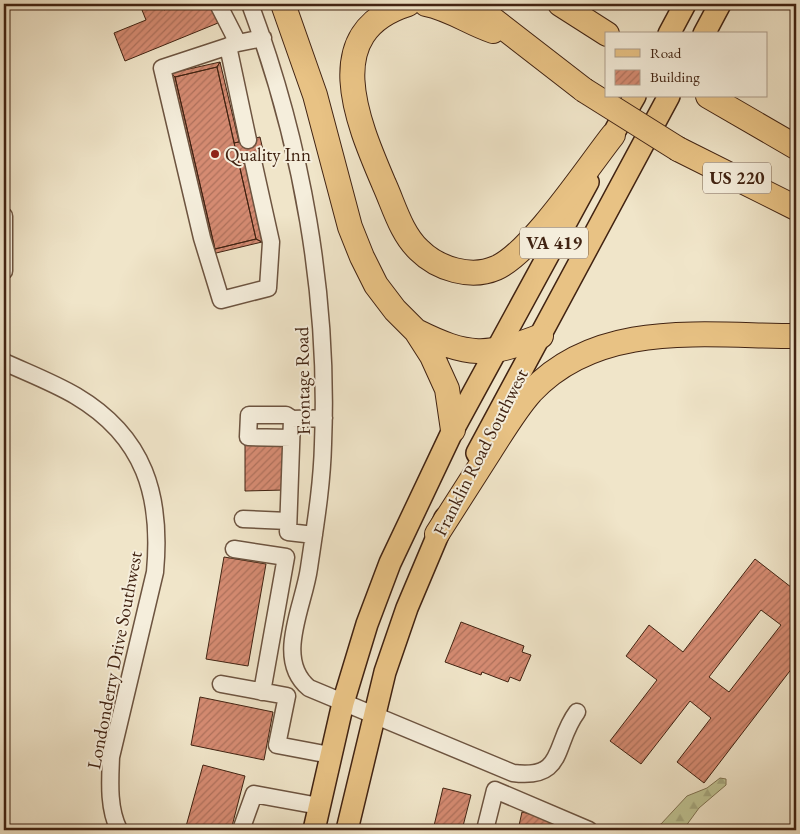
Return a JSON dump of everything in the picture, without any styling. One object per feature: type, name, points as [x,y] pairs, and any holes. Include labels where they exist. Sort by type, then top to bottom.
[{"type":"highway","points":[[284,4],[315,96],[350,227],[376,285],[395,310],[416,332],[432,356],[447,389],[453,430]]},
{"type":"highway","points":[[408,4],[381,16],[368,28],[358,43],[352,63],[351,84],[354,104],[377,168],[406,234],[419,251],[433,261],[466,273],[482,273],[496,268],[514,256],[531,239],[613,135]]},
{"type":"highway","points":[[426,4],[456,12],[474,24],[519,41]]},
{"type":"highway","name":"US 220","points":[[473,4],[584,90],[678,149],[796,208]]},
{"type":"highway","points":[[560,4],[605,33]]},
{"type":"highway","name":"US 220","points":[[711,98],[796,147]]},
{"type":"highway","points":[[416,332],[458,350],[496,351],[510,348],[541,336]]},
{"type":"highway","points":[[437,534],[513,414],[549,375],[569,361],[600,347],[628,339],[666,335],[796,336]]},
{"type":"main road","points":[[670,32],[685,4]]},
{"type":"main road","points":[[705,32],[720,4]]},
{"type":"main road","name":"VA 419","points":[[453,430],[634,98]]},
{"type":"main road","name":"Franklin Road Southwest","points":[[347,830],[373,715],[406,608],[437,534],[459,486],[668,98]]},
{"type":"main road","name":"Franklin Road Southwest","points":[[314,830],[343,703],[367,624],[390,563],[453,430]]},
{"type":"street","points":[[218,4],[233,45],[248,140]]},
{"type":"street","name":"Frontage Road","points":[[250,4],[263,38],[291,135],[312,247],[321,321],[324,418],[319,504],[293,641],[291,658],[294,668]]},
{"type":"street","points":[[254,161],[271,242],[268,288],[221,300],[202,238],[162,68],[233,45],[263,38]]},
{"type":"street","points":[[4,216],[4,271]]},
{"type":"street","name":"Londonderry Drive Southwest","points":[[4,362],[76,396],[98,411],[118,429],[133,448],[145,469],[153,492],[158,543],[155,572],[112,757],[112,809],[119,830]]},
{"type":"street","points":[[291,438],[248,437],[249,415],[286,415],[292,419],[324,418]]},
{"type":"street","points":[[292,419],[288,532],[314,535]]},
{"type":"street","points":[[242,519],[288,521]]},
{"type":"street","points":[[234,549],[286,557],[262,692]]},
{"type":"street","points":[[278,606],[300,609]]},
{"type":"street","points":[[265,675],[294,668],[302,682],[310,688],[513,773],[531,776],[546,770],[555,759],[576,712]]},
{"type":"street","points":[[221,684],[287,696],[277,745],[330,755]]},
{"type":"street","points":[[485,830],[495,790],[589,830]]},
{"type":"street","points":[[241,830],[254,794],[319,806]]},
{"type":"green space","points":[[720,778],[726,779],[726,785],[699,808],[683,830],[647,830],[661,824],[687,796],[707,788]]},
{"type":"building","points":[[145,4],[162,4],[164,10],[180,4],[210,4],[218,23],[125,61],[114,33],[146,20],[142,10],[147,8]]},
{"type":"building","points":[[220,62],[239,142],[234,143],[217,67]]},
{"type":"building","points":[[220,62],[217,67],[175,77],[171,73]]},
{"type":"building","name":"Quality Inn","points":[[217,67],[256,239],[215,249],[175,77]]},
{"type":"building","points":[[171,73],[175,77],[215,249],[212,254]]},
{"type":"building","points":[[260,137],[265,159],[239,164],[234,143]]},
{"type":"building","points":[[245,163],[262,242],[256,239],[239,164]]},
{"type":"building","points":[[256,239],[262,242],[212,254],[215,249]]},
{"type":"building","points":[[245,442],[285,442],[285,490],[245,491]]},
{"type":"building","points":[[224,557],[266,564],[248,666],[206,659]]},
{"type":"building","points":[[755,559],[796,591],[796,663],[704,783],[677,762],[711,718],[690,701],[641,764],[610,741],[657,680],[626,656],[649,625],[683,652]],"holes":[[[761,610],[781,625],[729,692],[709,677]]]},
{"type":"building","points":[[461,622],[524,646],[522,652],[531,655],[520,681],[510,677],[508,682],[482,672],[481,675],[445,662]]},
{"type":"building","points":[[200,697],[273,712],[264,760],[191,745]]},
{"type":"building","points":[[203,765],[245,776],[231,830],[185,830]]},
{"type":"building","points":[[443,788],[471,795],[462,830],[433,830]]},
{"type":"building","points":[[522,812],[554,820],[552,830],[518,830]]},
{"type":"place","name":"Quality Inn","points":[[215,154]]}]
